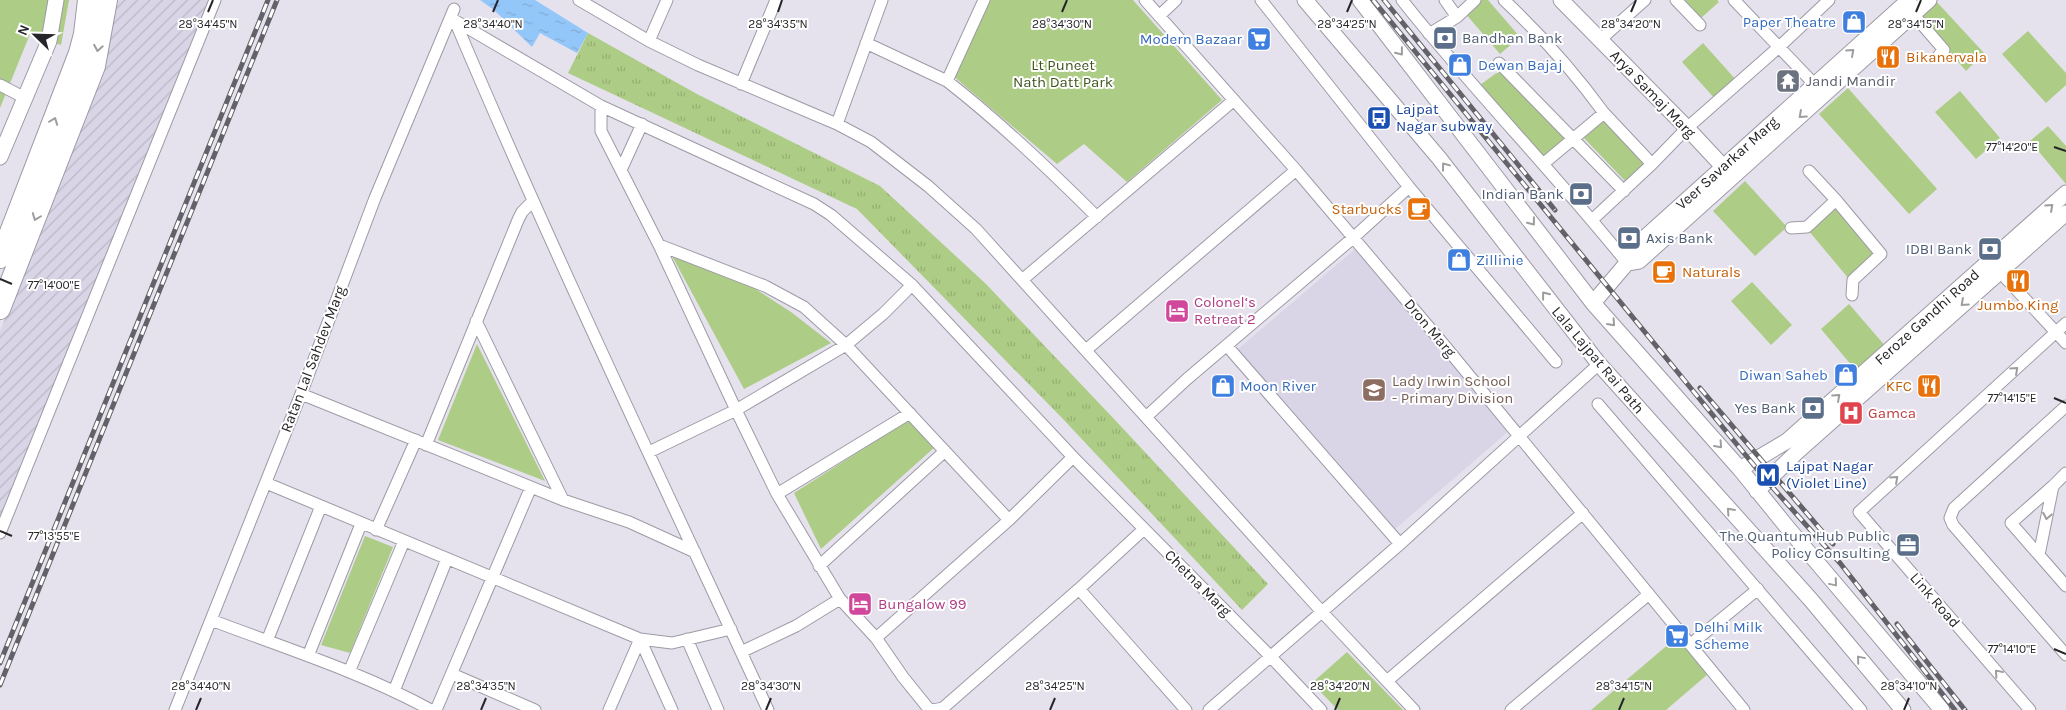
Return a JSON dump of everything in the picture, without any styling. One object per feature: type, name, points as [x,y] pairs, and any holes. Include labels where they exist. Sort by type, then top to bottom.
[{"type":"highway","points":[[0,309],[45,169],[82,43],[88,0]]},
{"type":"highway","points":[[0,258],[95,66],[107,0]]},
{"type":"main road","points":[[0,157],[49,41],[56,0]]},
{"type":"main road","name":"Lala Lajpat Rai Path","points":[[1306,0],[1439,158],[1599,364],[1810,600],[1903,710]]},
{"type":"main road","points":[[1360,0],[1593,303],[1740,469],[1942,710]]},
{"type":"main road","name":"Arya Samaj Marg","points":[[1561,0],[1687,128],[1727,172]]},
{"type":"main road","name":"Veer Savarkar Marg","points":[[1627,263],[1639,261],[1727,172],[1911,7],[1929,0]]},
{"type":"main road","name":"Feroze Gandhi Road","points":[[1792,446],[2000,272],[2066,193]]},
{"type":"main road","name":"Feroze Gandhi Road","points":[[1792,446],[2027,238],[2066,213]]},
{"type":"main road","points":[[1593,303],[1627,263]]},
{"type":"main road","points":[[1740,469],[1792,446]]},
{"type":"main road","points":[[1757,491],[1792,446]]},
{"type":"street","points":[[0,533],[215,0]]},
{"type":"street","points":[[579,0],[649,41],[741,84],[837,124],[871,142],[928,186],[976,229],[1086,350],[1122,382],[1146,416],[1322,612],[1414,710]]},
{"type":"street","points":[[649,41],[667,0]]},
{"type":"street","points":[[741,84],[776,0]]},
{"type":"street","points":[[837,124],[882,0]]},
{"type":"street","points":[[947,81],[984,0]]},
{"type":"street","name":"Dron Marg","points":[[1144,0],[1296,170],[1520,436],[1691,644],[1741,709]]},
{"type":"street","points":[[1159,16],[1176,0]]},
{"type":"street","points":[[1261,0],[1409,187],[1556,362]]},
{"type":"street","points":[[1402,0],[1429,34],[1592,220],[1627,263]]},
{"type":"street","points":[[1445,0],[1457,17]]},
{"type":"street","points":[[1429,34],[1457,17],[1475,0]]},
{"type":"street","points":[[1504,0],[1529,23],[1578,78],[1604,112],[1652,164]]},
{"type":"street","points":[[1600,40],[1645,0]]},
{"type":"street","points":[[1676,0],[1700,25]]},
{"type":"street","points":[[1734,0],[1819,89]]},
{"type":"street","points":[[1592,220],[1652,164],[1687,128],[1779,47],[1828,0]]},
{"type":"street","points":[[1911,7],[1944,50],[1939,55]]},
{"type":"street","points":[[454,17],[533,201],[768,710]]},
{"type":"street","name":"Chetna Marg","points":[[454,17],[601,106],[814,204],[831,215],[912,286],[1073,457],[1270,656],[1320,710]]},
{"type":"street","name":"Ratan Lal Sahdev Marg","points":[[177,709],[201,662],[212,620],[301,394],[375,198],[454,17]]},
{"type":"street","points":[[866,43],[947,81],[973,101],[1034,155],[1097,217]]},
{"type":"street","points":[[1499,63],[1624,191]]},
{"type":"street","points":[[0,85],[25,98]]},
{"type":"street","points":[[1022,280],[1234,100]]},
{"type":"street","points":[[601,106],[601,131],[659,245],[777,494],[840,599],[876,638],[903,677],[928,708],[933,710],[943,708],[1079,589],[1144,529]]},
{"type":"street","points":[[1543,164],[1604,112]]},
{"type":"street","points":[[621,170],[642,124]]},
{"type":"street","points":[[1086,350],[1296,170]]},
{"type":"street","points":[[1809,170],[1881,254],[1853,280],[1852,295]]},
{"type":"street","points":[[1146,416],[1353,238],[1409,187]]},
{"type":"street","points":[[1791,228],[1807,227],[1836,200]]},
{"type":"street","points":[[376,530],[421,442],[476,321],[518,220],[522,212],[533,201]]},
{"type":"street","points":[[659,245],[765,286],[804,307],[846,345],[1009,520]]},
{"type":"street","points":[[2000,272],[2066,343]]},
{"type":"street","points":[[649,452],[736,410],[846,345],[883,314],[912,286]]},
{"type":"street","points":[[476,321],[563,500]]},
{"type":"street","points":[[2055,332],[2066,323]]},
{"type":"street","name":"Link Road","points":[[2030,710],[1858,512],[2055,332]]},
{"type":"street","points":[[1227,346],[1400,544]]},
{"type":"street","points":[[1209,710],[1400,544],[1599,364]]},
{"type":"street","points":[[301,394],[563,500],[630,522],[695,552]]},
{"type":"street","points":[[1598,404],[1861,710]]},
{"type":"street","points":[[2066,406],[1954,508],[1950,518],[1953,525],[2066,655]]},
{"type":"street","points":[[777,494],[910,413]]},
{"type":"street","points":[[282,440],[293,448]]},
{"type":"street","points":[[819,566],[945,451]]},
{"type":"street","points":[[876,638],[1009,520],[1073,457]]},
{"type":"street","points":[[2066,474],[2011,523],[2066,586]]},
{"type":"street","points":[[266,483],[640,639],[672,643],[731,629]]},
{"type":"street","points":[[2039,555],[2052,486]]},
{"type":"street","points":[[436,710],[531,487]]},
{"type":"street","points":[[267,641],[320,506]]},
{"type":"street","points":[[1387,681],[1584,513]]},
{"type":"street","points":[[308,656],[361,524]]},
{"type":"street","points":[[349,672],[404,541]]},
{"type":"street","points":[[394,691],[447,559]]},
{"type":"street","points":[[1079,589],[1186,710]]},
{"type":"street","points":[[1691,644],[1758,589]]},
{"type":"street","points":[[1511,710],[1649,594]]},
{"type":"street","points":[[741,652],[796,626],[840,599]]},
{"type":"street","points":[[212,620],[349,672],[394,691],[431,710]]},
{"type":"street","points":[[609,710],[640,639]]},
{"type":"street","points":[[640,639],[672,710]]},
{"type":"street","points":[[687,639],[718,710]]},
{"type":"street","points":[[452,674],[536,710]]},
{"type":"shaded area","points":[[119,0],[209,0],[0,521],[0,331],[64,171],[55,169]]},
{"type":"shaded area","name":"Lady Irwin School - Primary Division","points":[[1355,249],[1510,430],[1393,531],[1238,349]]},
{"type":"green space","points":[[0,0],[69,0],[61,45],[30,34],[0,108]]},
{"type":"green space","name":"Lt Puneet Nath Datt Park","points":[[988,0],[1133,0],[1222,100],[1127,182],[1084,144],[1057,164],[952,75]]},
{"type":"green space","points":[[1480,0],[1488,0],[1520,37],[1500,54],[1465,13]]},
{"type":"green space","points":[[1685,0],[1717,0],[1719,2],[1701,18]]},
{"type":"green space","points":[[1935,0],[1984,53],[1966,71],[1918,15]]},
{"type":"green space","points":[[2028,31],[2066,73],[2066,85],[2046,103],[2002,54]]},
{"type":"green space","points":[[588,33],[697,94],[880,186],[986,284],[1268,584],[1242,610],[1063,419],[857,209],[568,73]]},
{"type":"green space","points":[[1703,43],[1737,81],[1716,100],[1682,62]]},
{"type":"green space","points":[[1505,70],[1572,136],[1546,159],[1480,85],[1495,74]]},
{"type":"green space","points":[[1848,88],[1937,189],[1909,214],[1819,114]]},
{"type":"green space","points":[[1960,91],[2000,138],[1976,159],[1935,112]]},
{"type":"green space","points":[[1604,115],[1649,164],[1629,185],[1583,137]]},
{"type":"green space","points":[[2048,126],[2066,146],[2066,184],[2030,141]]},
{"type":"green space","points":[[1745,181],[1787,227],[1755,256],[1713,211]]},
{"type":"green space","points":[[1835,205],[1877,253],[1849,279],[1808,230]]},
{"type":"green space","points":[[672,256],[754,288],[791,312],[831,343],[744,389]]},
{"type":"green space","points":[[1752,282],[1792,325],[1771,345],[1731,301]]},
{"type":"green space","points":[[1849,304],[1887,348],[1858,373],[1821,329]]},
{"type":"green space","points":[[477,344],[545,481],[438,440]]},
{"type":"green space","points":[[910,419],[936,446],[821,549],[794,493]]},
{"type":"green space","points":[[365,536],[393,547],[350,653],[321,645]]},
{"type":"green space","points":[[1677,637],[1708,674],[1666,710],[1591,710]]},
{"type":"green space","points":[[1347,652],[1403,710],[1338,710],[1312,683]]},
{"type":"water","points":[[480,0],[535,0],[588,33],[577,53],[540,33],[532,47],[494,10]]},
{"type":"railway","points":[[0,663],[268,0]]},
{"type":"railway","points":[[0,685],[277,0]]},
{"type":"railway","points":[[1373,0],[1766,480],[1840,563],[1955,710]]},
{"type":"railway","points":[[1384,0],[1555,210]]},
{"type":"railway","points":[[1700,388],[1833,544]]},
{"type":"railway","points":[[1897,624],[1965,710]]},
{"type":"place","name":"Paper Theatre","points":[[1854,22]]},
{"type":"place","name":"Bandhan Bank","points":[[1445,38]]},
{"type":"place","name":"Modern Bazaar","points":[[1259,39]]},
{"type":"place","name":"Bikanervala","points":[[1888,57]]},
{"type":"place","name":"Dewan Bajaj","points":[[1460,65]]},
{"type":"place","name":"Jandi Mandir","points":[[1788,81]]},
{"type":"place","name":"Lajpat Nagar subway","points":[[1379,118]]},
{"type":"place","name":"Indian Bank","points":[[1581,194]]},
{"type":"place","name":"Starbucks","points":[[1419,209]]},
{"type":"place","name":"Axis Bank","points":[[1629,238]]},
{"type":"place","name":"IDBI Bank","points":[[1990,249]]},
{"type":"place","name":"Zillinie","points":[[1459,260]]},
{"type":"place","name":"Naturals","points":[[1664,272]]},
{"type":"place","name":"Jumbo King","points":[[2018,281]]},
{"type":"place","name":"Colonel‘s Retreat 2","points":[[1177,311]]},
{"type":"place","name":"Diwan Saheb","points":[[1846,375]]},
{"type":"place","name":"Moon River","points":[[1223,386]]},
{"type":"place","name":"KFC","points":[[1929,386]]},
{"type":"place","name":"Lady Irwin School - Primary Division","points":[[1374,390]]},
{"type":"place","name":"Yes Bank","points":[[1813,408]]},
{"type":"place","name":"Gamca","points":[[1851,413]]},
{"type":"place","name":"Lajpat Nagar (Violet Line)","points":[[1768,475]]},
{"type":"place","name":"The Quantum Hub Public Policy Consulting","points":[[1908,545]]},
{"type":"place","name":"Bungalow 99","points":[[860,604]]},
{"type":"place","name":"Delhi Milk Scheme","points":[[1677,636]]}]
